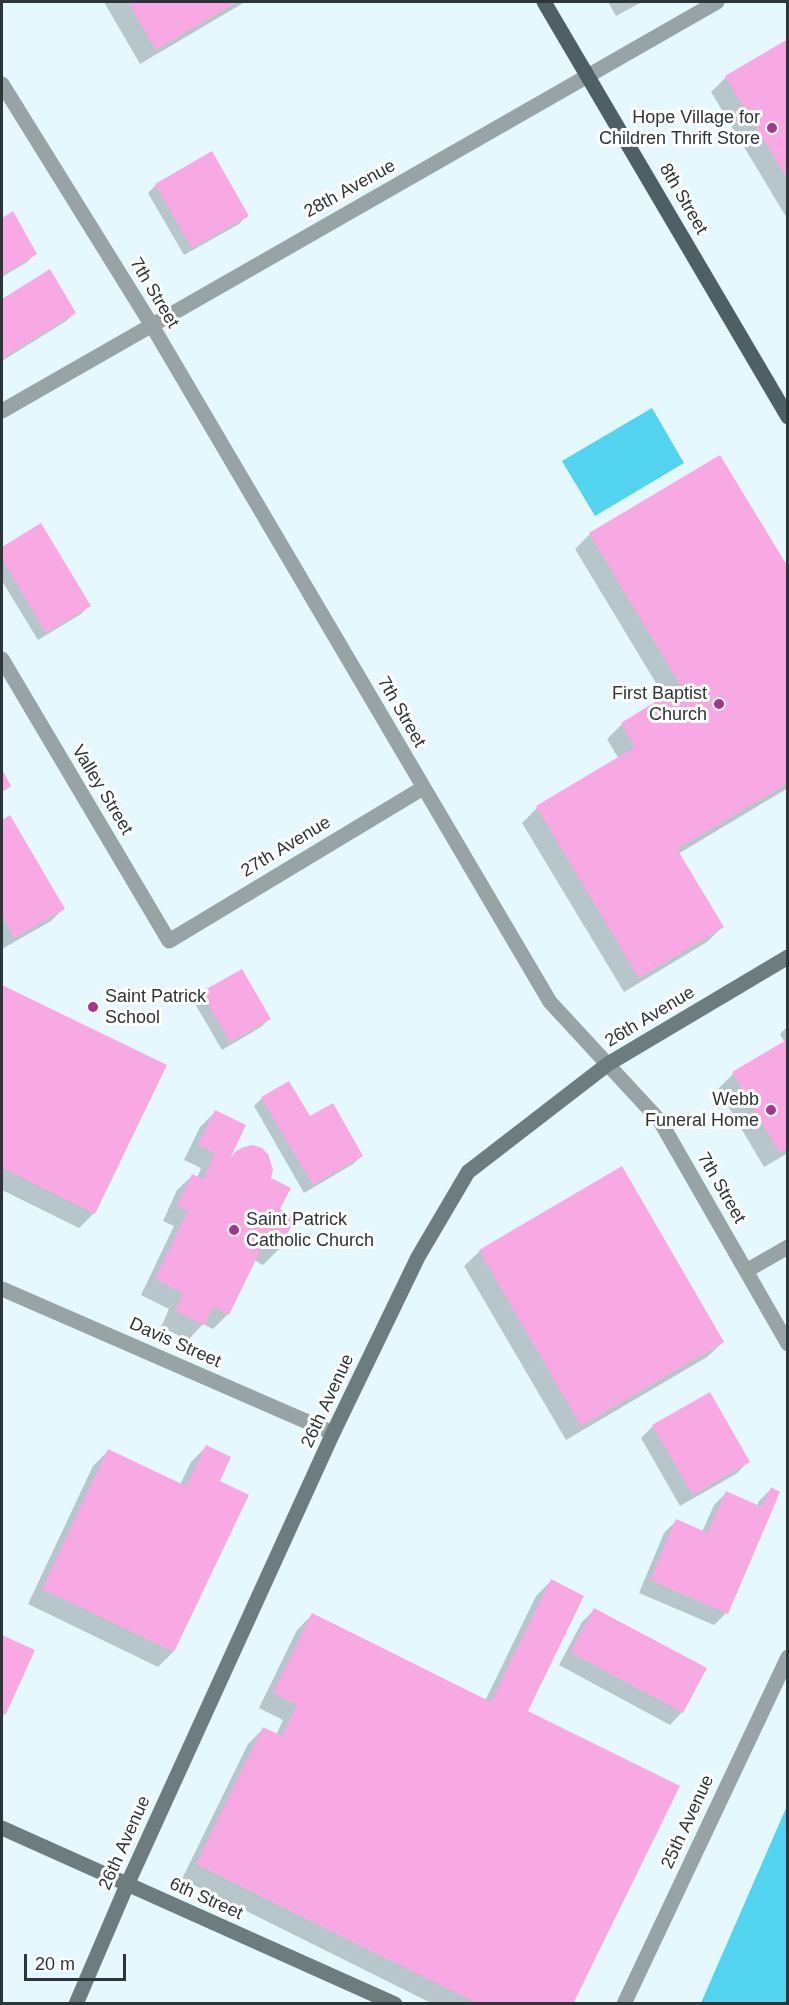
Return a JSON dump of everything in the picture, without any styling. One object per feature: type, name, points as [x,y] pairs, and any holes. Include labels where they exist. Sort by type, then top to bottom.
[{"type":"main road","name":"8th Street","points":[[544,2],[788,417]]},
{"type":"street","name":"28th Avenue","points":[[2,411],[150,324],[589,77],[717,2]]},
{"type":"street","name":"7th Street","points":[[2,84],[150,324],[550,1002],[660,1121],[788,1344]]},
{"type":"street","name":"Valley Street","points":[[2,659],[169,941]]},
{"type":"street","name":"27th Avenue","points":[[169,941],[423,788]]},
{"type":"street","name":"26th Avenue","points":[[76,2004],[127,1885],[333,1433],[418,1257],[468,1172],[608,1064],[788,957]]},
{"type":"street","points":[[746,1271],[788,1247]]},
{"type":"street","name":"Davis Street","points":[[2,1289],[333,1433]]},
{"type":"street","name":"25th Avenue","points":[[624,2004],[788,1658]]},
{"type":"street","name":"6th Street","points":[[2,1828],[395,2004]]},
{"type":"shaded area","points":[[652,408],[684,463],[595,516],[562,461]]},
{"type":"shaded area","points":[[787,1806],[787,2003],[701,2003]]},
{"type":"building","points":[[128,2],[237,2],[156,50]]},
{"type":"building","name":"Hope Village for Children Thrift Store","points":[[788,39],[788,180],[725,76]]},
{"type":"building","points":[[212,151],[249,216],[192,248],[155,184]]},
{"type":"building","points":[[13,211],[37,254],[2,275],[2,218]]},
{"type":"building","points":[[50,269],[76,313],[3,358],[2,299]]},
{"type":"building","name":"First Baptist Church","points":[[720,455],[788,567],[788,783],[677,849],[724,927],[639,978],[536,806],[635,747],[621,723],[681,686],[589,533]]},
{"type":"building","points":[[41,523],[91,606],[46,633],[2,559],[2,547]]},
{"type":"building","points":[[2,769],[11,786],[2,792]]},
{"type":"building","points":[[10,815],[65,909],[14,938],[2,916],[2,820]]},
{"type":"building","points":[[242,969],[271,1019],[230,1042],[201,992]]},
{"type":"building","points":[[2,985],[167,1065],[95,1214],[2,1168]]},
{"type":"building","name":"Webb Funeral Home","points":[[788,1039],[788,1148],[780,1153],[732,1072]]},
{"type":"building","points":[[289,1081],[310,1116],[333,1103],[363,1156],[313,1185],[261,1097]]},
{"type":"building","name":"Saint Patrick Catholic Church","points":[[215,1110],[246,1125],[230,1159],[236,1151],[244,1147],[253,1145],[262,1148],[268,1154],[273,1170],[271,1178],[291,1188],[280,1209],[296,1217],[279,1250],[264,1243],[229,1315],[213,1307],[204,1325],[175,1311],[183,1293],[155,1279],[188,1211],[177,1205],[192,1174],[203,1179],[215,1153],[198,1145]]},
{"type":"building","points":[[622,1166],[724,1342],[581,1426],[479,1250]]},
{"type":"building","points":[[710,1392],[750,1462],[693,1495],[652,1425]]},
{"type":"building","points":[[206,1445],[231,1457],[220,1481],[249,1495],[174,1652],[42,1589],[108,1449],[186,1486]]},
{"type":"building","points":[[771,1487],[780,1492],[728,1614],[650,1580],[676,1519],[708,1533],[726,1491],[762,1507]]},
{"type":"building","points":[[551,1579],[584,1596],[528,1711],[680,1786],[573,2004],[478,2004],[196,1864],[263,1727],[282,1736],[297,1705],[273,1693],[312,1613],[491,1702]]},
{"type":"building","points":[[594,1608],[707,1668],[683,1713],[570,1652]]},
{"type":"building","points":[[2,1635],[35,1650],[6,1714],[2,1712]]},
{"type":"place","name":"Hope Village for Children Thrift Store","points":[[772,128]]},
{"type":"place","name":"First Baptist Church","points":[[719,704]]},
{"type":"place","name":"Saint Patrick School","points":[[93,1007]]},
{"type":"place","name":"Webb Funeral Home","points":[[771,1110]]},
{"type":"place","name":"Saint Patrick Catholic Church","points":[[234,1230]]}]
